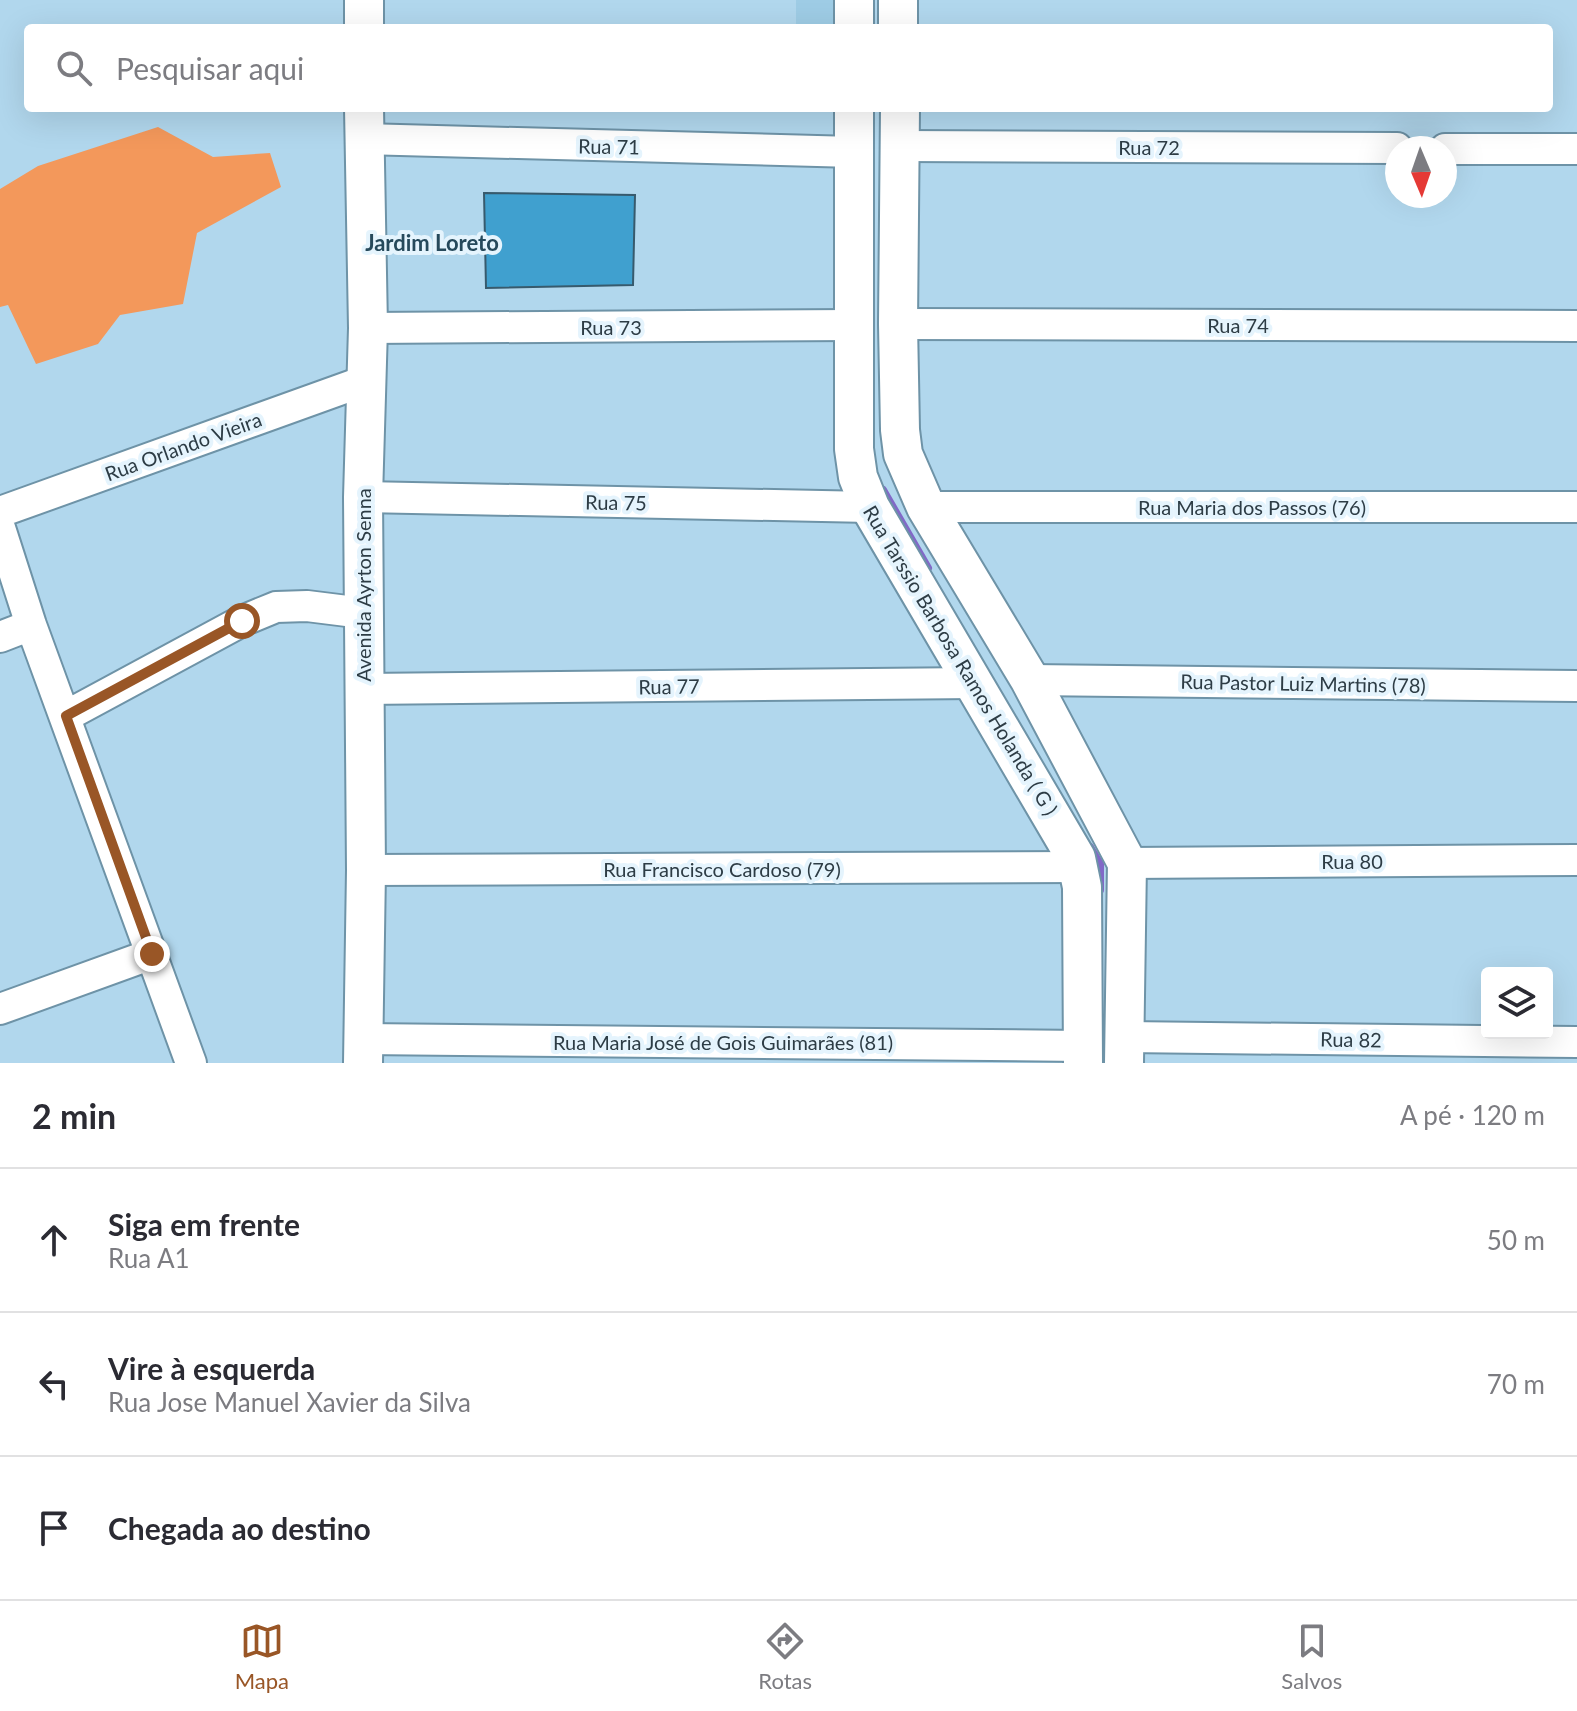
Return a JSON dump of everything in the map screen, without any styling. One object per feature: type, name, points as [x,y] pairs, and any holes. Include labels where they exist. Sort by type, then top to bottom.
[{"type":"street","points":[[364,0],[364,24]]},
{"type":"street","points":[[854,0],[854,24]]},
{"type":"street","points":[[898,0],[898,24]]},
{"type":"street","name":"Rua Tarssio Barbosa Ramos Holanda ( G )","points":[[854,112],[854,449],[858,477],[870,507],[1073,850],[1082,887],[1083,1054]]},
{"type":"street","name":"Rua Tarssio Barbosa Ramos Holanda ( G )","points":[[900,112],[898,324],[903,454],[926,507],[1030,680],[1127,863],[1124,1050]]},
{"type":"street","name":"Rua 71","points":[[364,124],[854,152]]},
{"type":"street","name":"Avenida Ayrton Senna","points":[[363,1051],[366,870],[363,497],[368,328],[364,124]]},
{"type":"street","name":"Rua 72","points":[[901,146],[1385,148]]},
{"type":"street","points":[[1457,149],[1577,149]]},
{"type":"street","name":"Rua 74","points":[[898,324],[1577,326]]},
{"type":"street","name":"Rua 73","points":[[368,328],[854,325]]},
{"type":"street","name":"Rua Orlando Vieira","points":[[0,512],[367,380]]},
{"type":"street","name":"Rua 75","points":[[363,497],[870,507]]},
{"type":"street","name":"Rua Maria dos Passos (76)","points":[[926,507],[1577,507]]},
{"type":"street","points":[[0,528],[31,625],[191,1063]]},
{"type":"street","points":[[66,716],[242,621],[276,607],[307,606],[363,613]]},
{"type":"street","points":[[0,637],[31,625]]},
{"type":"street","name":"Rua Pastor Luiz Martins (78)","points":[[1030,680],[1577,686]]},
{"type":"street","name":"Rua 77","points":[[363,689],[976,683]]},
{"type":"street","name":"Rua 80","points":[[1127,863],[1577,860]]},
{"type":"street","name":"Rua Francisco Cardoso (79)","points":[[366,870],[1079,867]]},
{"type":"street","points":[[0,1009],[152,954]]},
{"type":"street","name":"Rua 82","points":[[1124,1050],[1577,1042]]},
{"type":"street","name":"Rua Maria José de Gois Guimarães (81)","points":[[363,1051],[1083,1054]]},
{"type":"shaded area","points":[[796,0],[835,0],[834,24],[796,24]]},
{"type":"shaded area","points":[[158,127],[213,157],[270,153],[281,187],[197,233],[183,304],[120,315],[98,344],[36,364],[8,305],[0,307],[0,189],[38,166]]},
{"type":"building","points":[[484,193],[635,195],[633,285],[486,288]]},
{"type":"waterway","points":[[883,490],[928,568]]},
{"type":"waterway","points":[[1090,847],[1100,864],[1100,890]]},
{"type":"district","name":"Jardim Loreto","points":[[432,242]]},
{"type":"route","points":[[152,954],[66,716],[242,621]]}]
